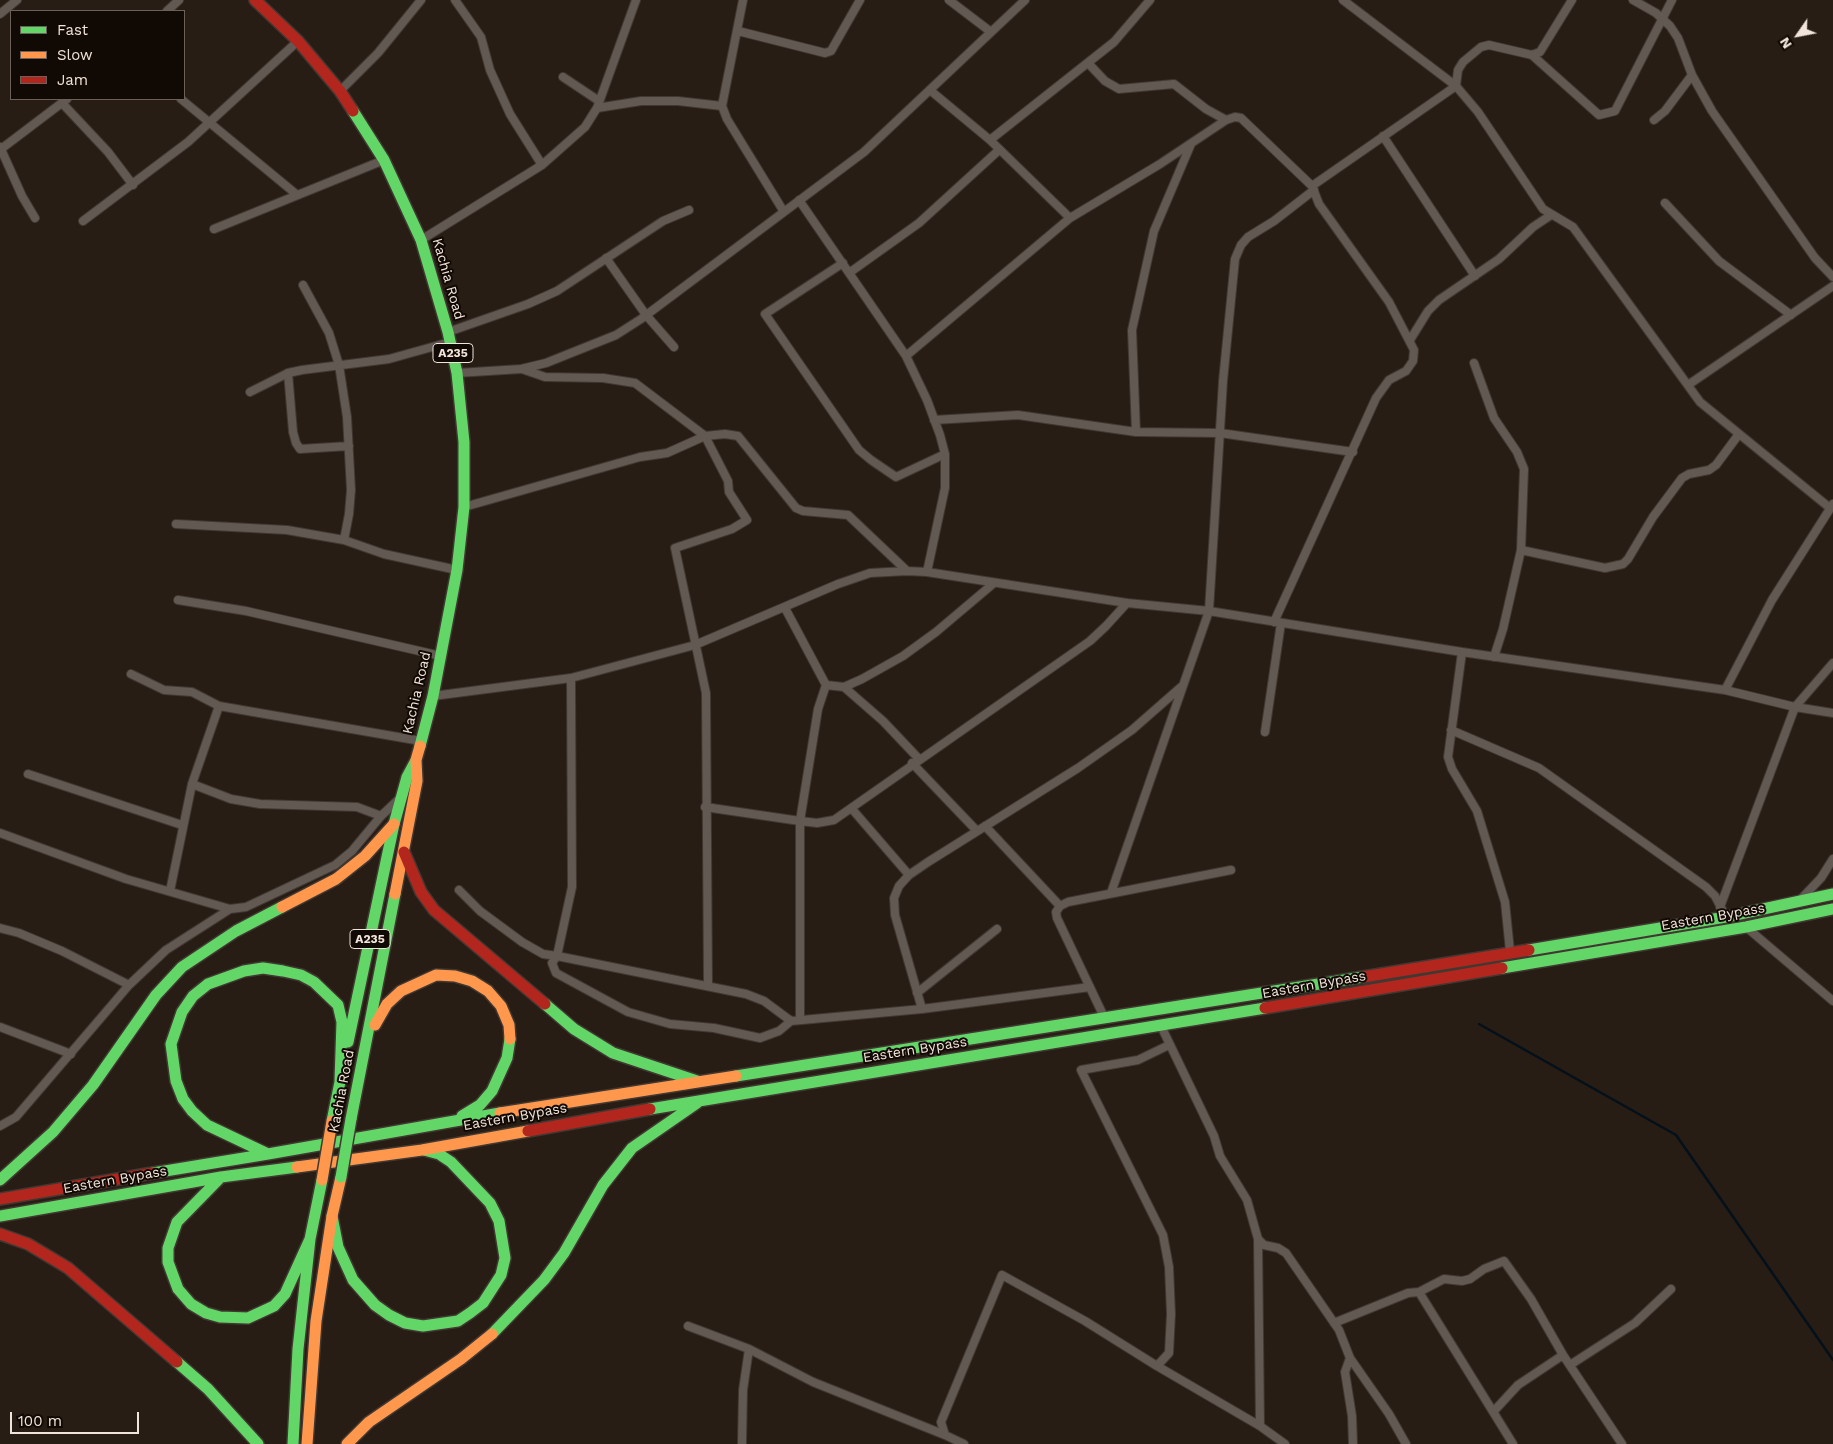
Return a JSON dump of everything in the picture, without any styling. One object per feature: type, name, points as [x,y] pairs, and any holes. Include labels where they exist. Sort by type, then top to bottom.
[{"type":"main road","name":"Kachia Road","points":[[255,0],[298,41],[340,91],[384,160],[421,240],[449,337],[457,373],[464,442],[464,507],[457,570],[433,696],[416,760],[417,781],[368,1040],[350,1119],[341,1177],[332,1216],[312,1355],[307,1444]]},
{"type":"main road","name":"A235","points":[[293,1444],[297,1358],[310,1239],[340,1081],[394,824],[407,777],[416,760]]},
{"type":"main road","points":[[0,1180],[53,1132],[92,1085],[156,994],[182,968],[236,931],[336,879],[365,856],[394,824]]},
{"type":"main road","points":[[404,851],[420,892],[434,910],[574,1030],[613,1053],[660,1070],[704,1082]]},
{"type":"main road","name":"Eastern Bypass","points":[[0,1199],[456,1120],[1105,1019],[1510,952],[1723,912],[1833,894]]},
{"type":"main road","name":"Eastern Bypass","points":[[0,1216],[221,1177],[422,1150],[703,1098],[1161,1026],[1746,927],[1833,909]]},
{"type":"main road","points":[[268,1154],[241,1144],[207,1125],[192,1112],[183,1099],[172,1065],[171,1044],[182,1012],[193,996],[208,984],[244,970],[263,968],[301,975],[314,982],[328,993],[338,1005],[342,1022],[340,1081]]},
{"type":"main road","points":[[368,1040],[387,1004],[401,991],[421,980],[436,975],[455,976],[472,981],[488,991],[501,1006],[509,1024],[510,1039],[507,1058],[492,1091],[480,1105],[456,1120]]},
{"type":"main road","points":[[347,1444],[369,1422],[462,1359],[496,1331],[549,1274],[564,1253],[603,1185],[632,1148],[703,1098]]},
{"type":"main road","points":[[332,1216],[338,1247],[348,1272],[363,1293],[389,1316],[423,1326],[442,1325],[458,1321],[470,1313],[483,1303],[501,1275],[505,1258],[499,1220],[490,1203],[476,1186],[451,1162],[439,1154],[422,1150]]},
{"type":"main road","points":[[221,1177],[185,1211],[171,1233],[168,1248],[170,1268],[178,1289],[191,1304],[206,1313],[235,1319],[248,1318],[262,1313],[274,1306],[285,1294],[310,1239]]},
{"type":"main road","points":[[0,1234],[28,1244],[68,1268],[208,1390],[258,1444]]},
{"type":"street","points":[[0,14],[17,0]]},
{"type":"street","points":[[168,10],[179,0]]},
{"type":"street","points":[[340,91],[378,53],[420,0]]},
{"type":"street","points":[[455,0],[481,37],[490,70],[510,114],[542,165]]},
{"type":"street","points":[[421,240],[542,165],[585,127],[598,104],[636,0]]},
{"type":"street","points":[[744,0],[722,106],[727,119],[784,212]]},
{"type":"street","points":[[738,31],[824,53],[831,51],[860,0]]},
{"type":"street","points":[[949,0],[991,32]]},
{"type":"street","points":[[457,373],[521,369],[546,363],[583,350],[616,335],[646,315],[864,152],[931,91],[1025,0]]},
{"type":"street","points":[[990,140],[1114,42],[1150,0]]},
{"type":"street","points":[[1343,0],[1456,86],[1478,112],[1538,202],[1551,215],[1573,227],[1688,386],[1709,411],[1832,506],[1772,600],[1725,690]]},
{"type":"street","points":[[1532,55],[1540,52],[1572,0]]},
{"type":"street","points":[[1633,0],[1662,20],[1678,38],[1692,75],[1712,111],[1815,258],[1833,277]]},
{"type":"street","points":[[1111,893],[1210,611],[1220,432],[1235,259],[1240,245],[1248,237],[1274,221],[1313,188],[1383,136],[1456,86],[1458,70],[1463,62],[1481,47],[1489,44],[1532,55],[1599,115],[1615,111],[1672,0]]},
{"type":"street","points":[[83,221],[188,142],[298,41]]},
{"type":"street","points":[[1088,63],[1105,81],[1119,89],[1174,84],[1206,109],[1226,120]]},
{"type":"street","points":[[1654,120],[1665,111],[1692,75]]},
{"type":"street","points":[[563,77],[598,104],[678,101],[722,106]]},
{"type":"street","points":[[931,91],[990,140],[1070,218]]},
{"type":"street","points":[[182,100],[296,194]]},
{"type":"street","points":[[35,218],[22,196],[0,148],[64,101],[133,184]]},
{"type":"street","points":[[906,356],[1070,218],[1226,120],[1235,117],[1241,118],[1313,188],[1320,204],[1389,302],[1414,350],[1413,361],[1406,371],[1383,386],[1277,622],[1265,732]]},
{"type":"street","points":[[1383,136],[1475,276]]},
{"type":"street","points":[[1136,432],[1132,330],[1154,231],[1190,144]]},
{"type":"street","points":[[849,273],[919,223],[1000,150]]},
{"type":"street","points":[[214,229],[296,194],[384,160]]},
{"type":"street","points":[[799,200],[906,356],[934,420],[944,454],[945,488],[927,572]]},
{"type":"street","points":[[1665,203],[1719,261],[1790,315]]},
{"type":"street","points":[[250,392],[288,374],[339,364],[388,359],[449,337],[557,291],[663,221],[689,210]]},
{"type":"street","points":[[1410,340],[1428,311],[1439,300],[1499,259],[1533,227],[1551,215]]},
{"type":"street","points":[[606,258],[646,315],[674,347]]},
{"type":"street","points":[[843,263],[765,314],[853,442],[871,460],[896,477],[944,454]]},
{"type":"street","points":[[303,285],[329,333],[339,364],[348,417],[350,490],[344,540]]},
{"type":"street","points":[[1688,386],[1833,286]]},
{"type":"street","points":[[1474,363],[1494,418],[1517,452],[1524,469],[1521,550],[1503,629],[1494,657]]},
{"type":"street","points":[[521,369],[545,377],[603,378],[635,384],[705,436],[728,481],[729,492],[747,520],[732,529],[675,548],[706,693],[708,720],[705,807],[708,985]]},
{"type":"street","points":[[288,374],[293,432],[300,449],[349,446]]},
{"type":"street","points":[[934,420],[1018,415],[1136,432],[1220,432],[1353,452]]},
{"type":"street","points":[[464,507],[640,457],[667,453],[705,436],[725,434],[738,436],[796,508],[803,511],[848,515],[907,571]]},
{"type":"street","points":[[1521,550],[1605,568],[1623,564],[1628,559],[1653,517],[1682,478],[1689,474],[1709,470],[1716,465],[1739,434]]},
{"type":"street","points":[[176,524],[287,530],[344,540],[384,554],[457,570]]},
{"type":"street","points":[[433,696],[571,678],[695,645],[838,584],[870,573],[907,571],[927,572],[1127,603],[1210,611],[1494,657],[1725,690],[1795,707],[1833,712]]},
{"type":"street","points":[[826,685],[844,686],[862,679],[903,656],[936,632],[994,583]]},
{"type":"street","points":[[178,600],[246,611],[441,656]]},
{"type":"street","points":[[705,807],[817,823],[834,820],[1090,640],[1127,603]]},
{"type":"street","points":[[785,608],[826,685],[818,709],[800,821],[800,1020]]},
{"type":"street","points":[[1462,652],[1448,757],[1452,769],[1476,811],[1505,902],[1510,952]]},
{"type":"street","points":[[1723,912],[1795,707],[1833,663]]},
{"type":"street","points":[[131,674],[164,690],[192,692],[219,706],[421,741]]},
{"type":"street","points":[[571,678],[572,887],[557,956],[552,963],[556,973],[628,1012],[661,1022],[714,1028],[760,1038],[779,1031],[791,1021],[922,1009],[1090,987]]},
{"type":"street","points":[[844,686],[916,761],[977,831]]},
{"type":"street","points":[[922,1009],[895,915],[894,898],[899,886],[909,875],[1078,768],[1132,730],[1183,686]]},
{"type":"street","points":[[170,892],[182,825],[192,784],[219,706]]},
{"type":"street","points":[[1451,730],[1539,768],[1706,887],[1715,896],[1723,912]]},
{"type":"street","points":[[28,774],[182,825]]},
{"type":"street","points":[[192,784],[231,799],[260,804],[357,806],[381,816]]},
{"type":"street","points":[[0,833],[126,879],[230,909],[246,907],[334,865],[352,851],[381,816],[402,796]]},
{"type":"street","points":[[852,809],[909,875]]},
{"type":"street","points":[[985,826],[1060,906]]},
{"type":"street","points":[[1799,901],[1821,878],[1833,859]]},
{"type":"street","points":[[1105,1019],[1057,918],[1056,912],[1060,906],[1068,902],[1231,870]]},
{"type":"street","points":[[459,890],[480,911],[522,942],[544,954],[638,974],[708,985],[755,998],[791,1021]]},
{"type":"street","points":[[0,1126],[16,1117],[129,985],[166,950],[230,909]]},
{"type":"street","points":[[1746,927],[1833,1002]]},
{"type":"street","points":[[0,928],[19,933],[62,951],[129,985]]},
{"type":"street","points":[[917,993],[997,929]]},
{"type":"street","points":[[1161,1026],[1214,1136],[1220,1156],[1247,1200],[1258,1239],[1260,1426]]},
{"type":"street","points":[[0,1028],[71,1054]]},
{"type":"street","points":[[1157,1366],[1169,1353],[1171,1314],[1169,1267],[1163,1235],[1081,1070],[1138,1060],[1169,1045]]},
{"type":"street","points":[[1258,1239],[1264,1245],[1278,1248],[1286,1254],[1334,1323],[1350,1358],[1389,1414],[1406,1444]]},
{"type":"street","points":[[1334,1323],[1408,1292],[1419,1292],[1444,1279],[1462,1281],[1470,1279],[1484,1269],[1504,1261],[1535,1306],[1563,1355],[1622,1444]]},
{"type":"street","points":[[945,1435],[941,1422],[1002,1276],[1085,1321],[1157,1366],[1260,1426],[1285,1444]]},
{"type":"street","points":[[1570,1365],[1635,1322],[1671,1289]]},
{"type":"street","points":[[1419,1292],[1514,1444]]},
{"type":"street","points":[[688,1326],[749,1349],[813,1382],[964,1444]]},
{"type":"street","points":[[742,1444],[743,1390],[749,1349]]},
{"type":"street","points":[[1494,1411],[1518,1384],[1563,1355]]},
{"type":"street","points":[[1350,1358],[1345,1372],[1352,1416],[1353,1444]]},
{"type":"waterway","points":[[1479,1024],[1676,1135],[1833,1360]]},
{"type":"traffic: fast","points":[[353,111],[384,160],[421,240],[448,332],[457,373],[464,442],[464,507],[457,570],[433,696],[420,746]]},
{"type":"traffic: fast","points":[[348,1042],[394,824],[407,777],[415,762]]},
{"type":"traffic: fast","points":[[351,1119],[395,894]]},
{"type":"traffic: fast","points":[[1529,950],[1726,917],[1833,894]]},
{"type":"traffic: fast","points":[[0,1180],[53,1132],[93,1085],[156,995],[182,967],[236,931],[282,907]]},
{"type":"traffic: fast","points":[[1502,968],[1746,927],[1833,909]]},
{"type":"traffic: fast","points":[[340,1081],[342,1022],[338,1005],[314,982],[301,975],[283,971],[263,968],[244,971],[208,984],[193,996],[182,1012],[171,1044],[176,1081],[183,1099],[192,1111],[207,1125],[268,1154],[500,1113]]},
{"type":"traffic: fast","points":[[736,1076],[1363,977]]},
{"type":"traffic: fast","points":[[545,1004],[574,1029],[613,1053],[697,1081]]},
{"type":"traffic: fast","points":[[650,1109],[1265,1008]]},
{"type":"traffic: fast","points":[[462,1116],[480,1105],[492,1091],[507,1058],[510,1039]]},
{"type":"traffic: fast","points":[[332,1121],[342,1072]]},
{"type":"traffic: fast","points":[[492,1334],[544,1280],[564,1253],[603,1185],[632,1148],[697,1103]]},
{"type":"traffic: fast","points":[[341,1177],[351,1119]]},
{"type":"traffic: fast","points":[[332,1216],[338,1247],[353,1280],[375,1305],[389,1315],[405,1323],[423,1326],[458,1321],[470,1313],[483,1303],[501,1275],[505,1258],[499,1221],[490,1203],[451,1162],[439,1154],[424,1150]]},
{"type":"traffic: fast","points":[[153,1173],[268,1154]]},
{"type":"traffic: fast","points":[[297,1167],[221,1177],[177,1222],[168,1248],[168,1262],[178,1289],[191,1304],[206,1313],[220,1317],[248,1318],[274,1306],[285,1294],[310,1239]]},
{"type":"traffic: fast","points":[[0,1216],[221,1177]]},
{"type":"traffic: fast","points":[[293,1444],[298,1349],[310,1239],[322,1180]]},
{"type":"traffic: fast","points":[[177,1362],[208,1389],[258,1444]]},
{"type":"traffic: slow","points":[[395,894],[417,781],[416,760],[420,746]]},
{"type":"traffic: slow","points":[[282,907],[336,879],[365,856],[394,824]]},
{"type":"traffic: slow","points":[[375,1025],[387,1004],[401,991],[436,975],[455,976],[472,981],[488,991],[501,1006],[509,1025],[510,1039]]},
{"type":"traffic: slow","points":[[500,1113],[736,1076]]},
{"type":"traffic: slow","points":[[322,1180],[332,1121]]},
{"type":"traffic: slow","points":[[297,1167],[422,1150],[528,1131]]},
{"type":"traffic: slow","points":[[307,1444],[316,1321],[332,1216],[341,1177]]},
{"type":"traffic: slow","points":[[347,1444],[369,1422],[461,1359],[492,1334]]},
{"type":"traffic: jam","points":[[255,0],[298,41],[340,91],[353,111]]},
{"type":"traffic: jam","points":[[404,852],[421,892],[434,910],[545,1004]]},
{"type":"traffic: jam","points":[[1363,977],[1529,950]]},
{"type":"traffic: jam","points":[[1265,1008],[1502,968]]},
{"type":"traffic: jam","points":[[528,1131],[650,1109]]},
{"type":"traffic: jam","points":[[0,1199],[153,1173]]},
{"type":"traffic: jam","points":[[0,1234],[28,1244],[68,1268],[177,1362]]}]
